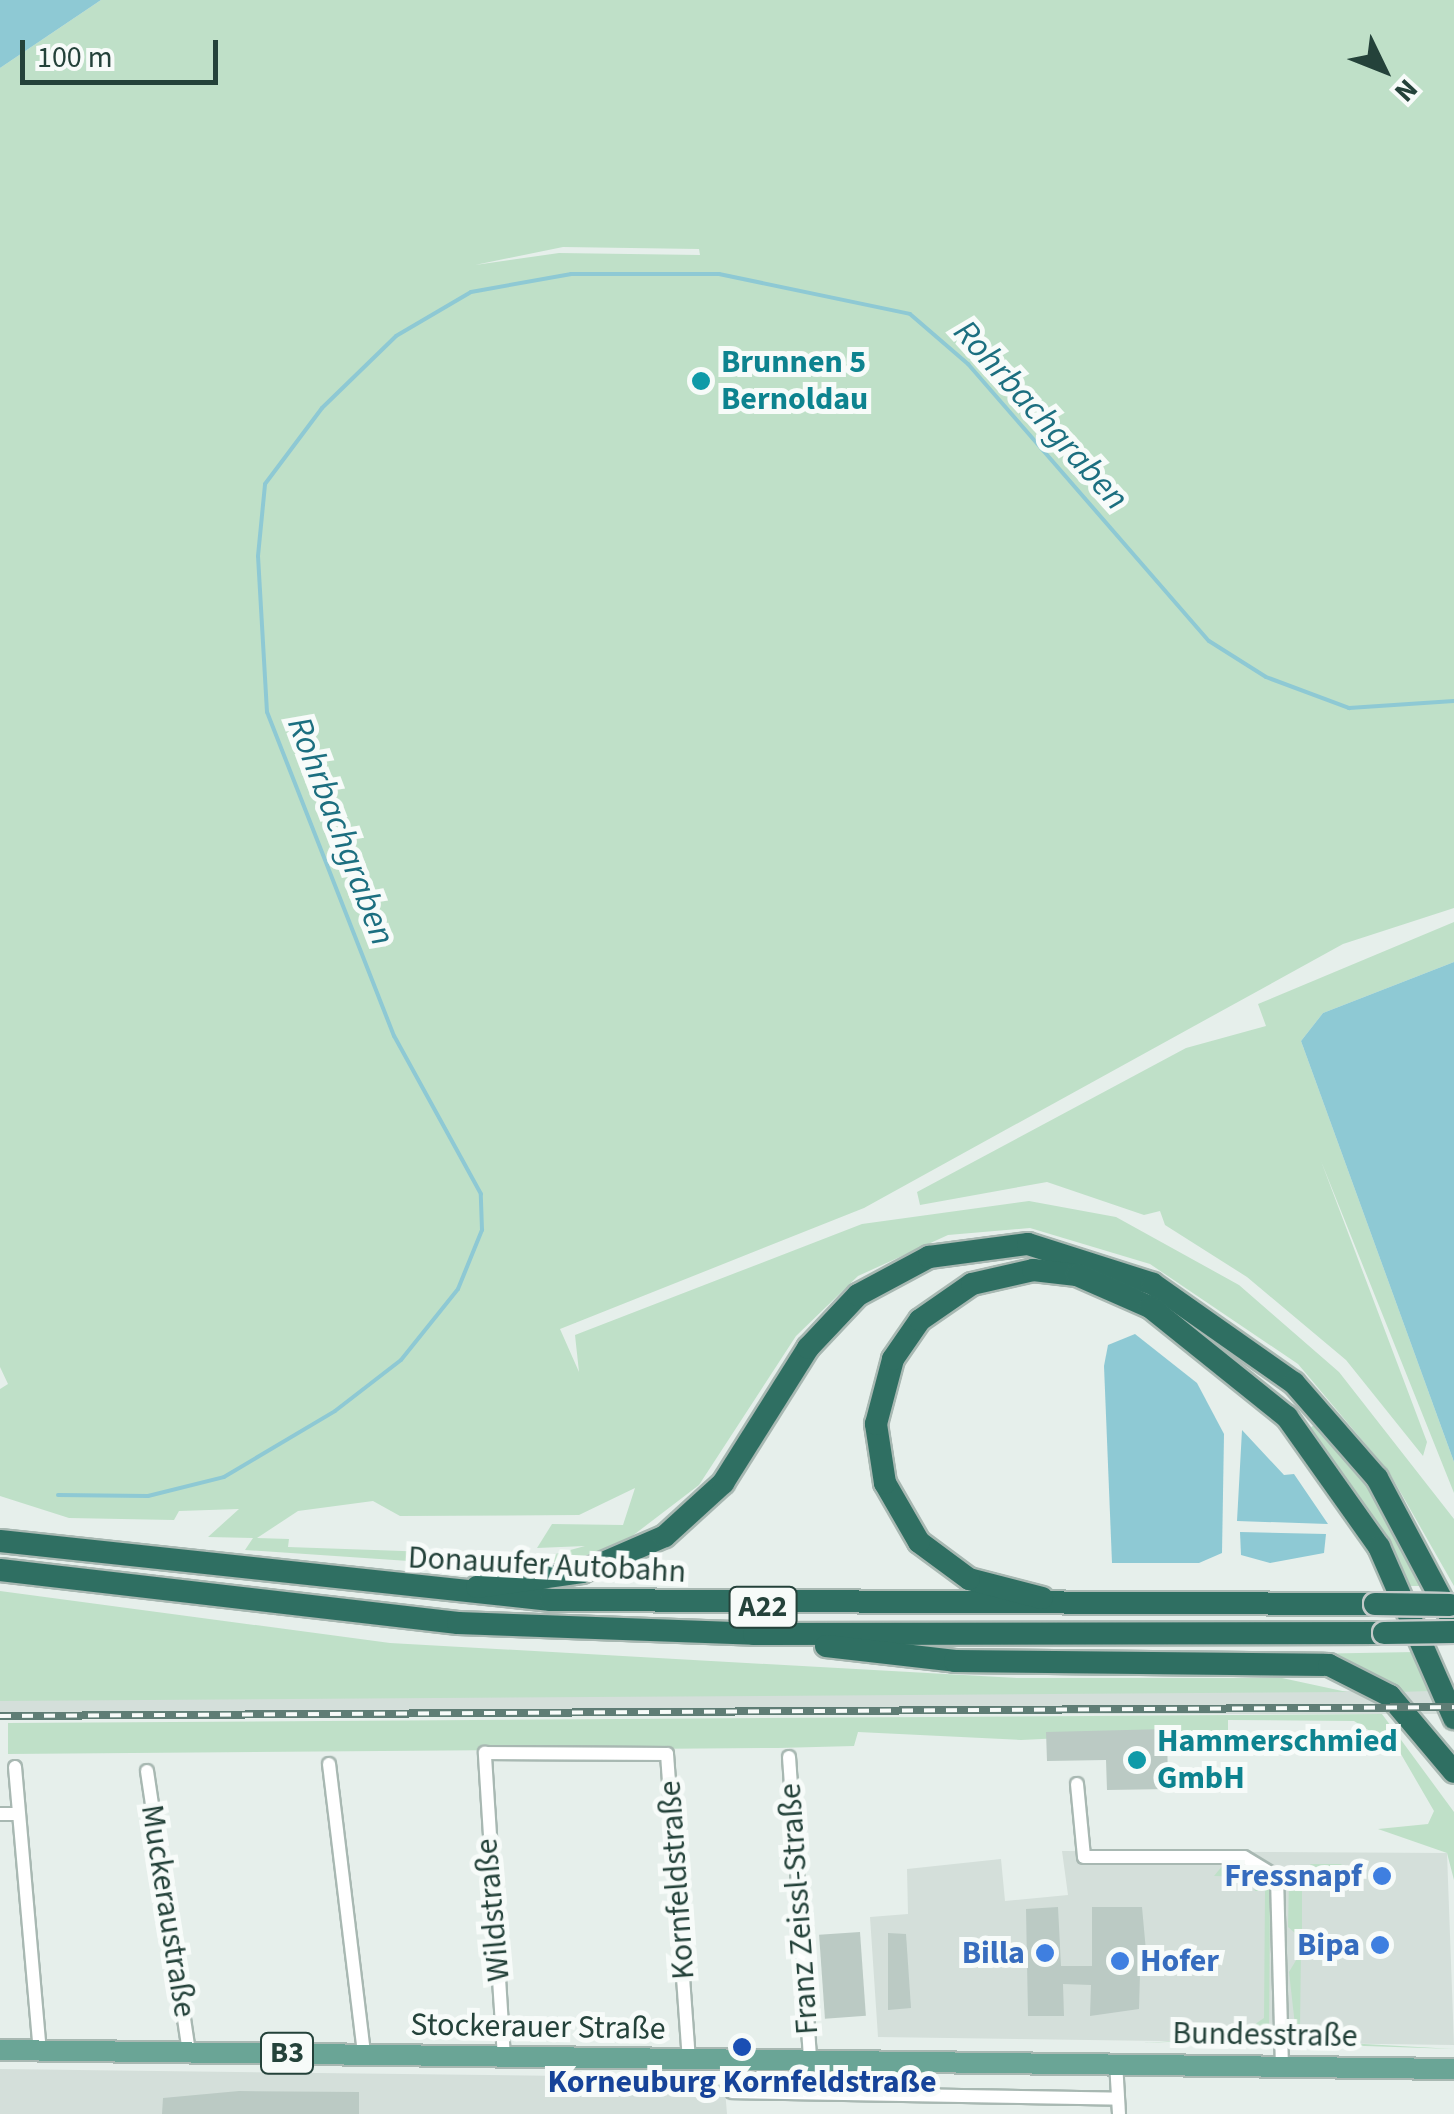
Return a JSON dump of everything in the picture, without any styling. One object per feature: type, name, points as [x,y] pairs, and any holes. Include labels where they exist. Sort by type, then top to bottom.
[{"type":"highway","points":[[444,1594],[582,1572],[648,1546],[722,1482],[808,1348],[858,1295],[929,1257],[1028,1244],[1153,1284],[1294,1383],[1377,1478],[1454,1623]]},
{"type":"highway","points":[[1081,1607],[992,1587],[944,1564],[902,1520],[881,1473],[878,1401],[900,1347],[944,1299],[1002,1274],[1065,1272],[1112,1288],[1205,1343],[1271,1400],[1364,1518],[1454,1718]]},
{"type":"highway","name":"Donauufer Autobahn","points":[[0,1542],[444,1594],[732,1607],[1454,1605]]},
{"type":"highway","name":"Donauufer Autobahn","points":[[0,1570],[404,1619],[754,1634],[1454,1632]]},
{"type":"highway","points":[[754,1634],[924,1659],[1329,1666],[1390,1696],[1454,1772]]},
{"type":"main road","name":"Stockerauer Straße","points":[[0,2050],[1076,2062]]},
{"type":"main road","name":"Bundesstraße","points":[[1076,2062],[1454,2069]]},
{"type":"street","name":"Wildstraße","points":[[504,2058],[481,1761],[484,1752],[670,1760]]},
{"type":"street","name":"Franz Zeissl-Straße","points":[[789,1757],[810,2061]]},
{"type":"street","name":"Kornfeldstraße","points":[[670,1760],[689,2060]]},
{"type":"street","points":[[329,1764],[364,2054]]},
{"type":"street","points":[[15,1767],[40,2050]]},
{"type":"street","name":"Muckeraustraße","points":[[146,1771],[189,2052]]},
{"type":"street","points":[[1076,1784],[1084,1857],[1244,1858],[1277,1876],[1282,2064]]},
{"type":"street","points":[[0,1814],[18,1814]]},
{"type":"street","points":[[732,2092],[1118,2107],[1116,2062]]},
{"type":"shaded area","points":[[0,1691],[1454,1691],[1454,1714],[0,1714]]},
{"type":"shaded area","points":[[1062,1851],[1447,1853],[1454,2045],[878,2037],[870,1917],[908,1914],[907,1869],[1001,1859],[1005,1901],[1068,1895]]},
{"type":"shaded area","points":[[0,2069],[724,2078],[727,2114],[0,2114]]},
{"type":"green space","points":[[101,0],[1454,0],[1454,908],[1343,944],[864,1208],[560,1329],[579,1372],[575,1335],[862,1224],[1029,1201],[1116,1217],[1239,1285],[1339,1372],[1454,1519],[1454,1586],[1389,1472],[1298,1364],[1150,1264],[1030,1228],[948,1235],[858,1276],[796,1336],[699,1485],[627,1540],[574,1560],[497,1567],[245,1550],[253,1538],[208,1537],[239,1509],[179,1511],[174,1520],[69,1518],[0,1496],[0,1389],[8,1384],[0,1367],[0,68]],"holes":[[[563,247],[699,249],[700,255],[559,253],[475,265]],[[635,1488],[623,1525],[552,1524],[537,1548],[585,1546],[548,1556],[288,1547],[289,1539],[257,1538],[298,1511],[373,1501],[400,1516],[579,1515]]]},
{"type":"green space","points":[[1454,922],[1454,962],[1323,1013],[1301,1041],[1454,1462],[1454,1493],[1321,1161],[1427,1442],[1423,1456],[1346,1360],[1247,1277],[1165,1225],[1160,1211],[1144,1215],[1047,1182],[920,1205],[917,1192],[1186,1048],[1266,1026],[1258,1004]]},
{"type":"green space","points":[[1320,1420],[1381,1504],[1425,1586],[1408,1586],[1309,1429]]},
{"type":"green space","points":[[0,1591],[390,1643],[1017,1678],[1282,1678],[1347,1692],[0,1701]]},
{"type":"green space","points":[[1415,1652],[1431,1691],[1397,1692],[1303,1654]]},
{"type":"green space","points":[[1382,1714],[1454,1812],[1454,1880],[1447,1853],[1378,1829],[1428,1824],[1434,1811],[1398,1749],[1354,1721],[1228,1720],[1228,1730],[1021,1740],[858,1732],[854,1746],[778,1748],[8,1754],[8,1723]]},
{"type":"green space","points":[[1311,1864],[1341,1864],[1349,1874],[1302,1874],[1302,1939],[1288,1927],[1289,1880]]},
{"type":"green space","points":[[1223,1865],[1258,1870],[1270,1883],[1269,2038],[1142,2043],[1193,2040],[1194,2029],[1239,2035],[1264,2018],[1265,1891],[1255,1891],[1251,1877],[1214,1876]]},
{"type":"green space","points":[[1301,1952],[1300,2029],[1311,2030],[1310,2041],[1454,2049],[1306,2044],[1295,2025],[1289,1972]]},
{"type":"water","points":[[0,0],[101,0],[0,68]]},
{"type":"water","points":[[1454,962],[1454,1462],[1301,1041],[1323,1013]]},
{"type":"water","points":[[1135,1334],[1197,1383],[1224,1434],[1222,1553],[1199,1563],[1112,1563],[1104,1366],[1108,1345]]},
{"type":"water","points":[[1242,1430],[1284,1475],[1294,1474],[1328,1524],[1237,1521]]},
{"type":"water","points":[[1240,1532],[1326,1534],[1324,1553],[1270,1563],[1241,1555]]},
{"type":"building","name":"Hammerschmied GmbH","points":[[1167,1729],[1168,1789],[1107,1790],[1106,1760],[1047,1761],[1046,1732]]},
{"type":"building","points":[[1058,1907],[1061,1966],[1092,1966],[1092,1907],[1142,1907],[1148,1973],[1140,1973],[1139,2009],[1090,2016],[1091,1985],[1063,1984],[1064,2016],[1028,2016],[1026,1909]]},
{"type":"building","points":[[860,1932],[866,2016],[825,2019],[819,1935]]},
{"type":"building","points":[[888,1933],[906,1934],[911,2008],[888,2010]]},
{"type":"building","points":[[239,2091],[359,2092],[359,2114],[162,2114],[163,2098]]},
{"type":"waterway","name":"Rohrbachgraben","points":[[58,1495],[148,1496],[224,1477],[335,1411],[401,1360],[458,1289],[482,1230],[481,1194],[394,1036],[267,712],[258,556],[265,484],[322,408],[396,336],[471,292],[571,274],[719,274],[910,314],[968,364],[1209,641],[1266,677],[1349,708],[1454,701]]},
{"type":"railway","points":[[0,1716],[1454,1707]]},
{"type":"place","name":"Brunnen 5 Bernoldau","points":[[701,381]]},
{"type":"place","name":"Hammerschmied GmbH","points":[[1137,1760]]},
{"type":"place","name":"Fressnapf","points":[[1382,1876]]},
{"type":"place","name":"Bipa","points":[[1380,1945]]},
{"type":"place","name":"Billa","points":[[1045,1953]]},
{"type":"place","name":"Hofer","points":[[1120,1961]]},
{"type":"place","name":"Korneuburg Kornfeldstraße","points":[[742,2047]]}]
